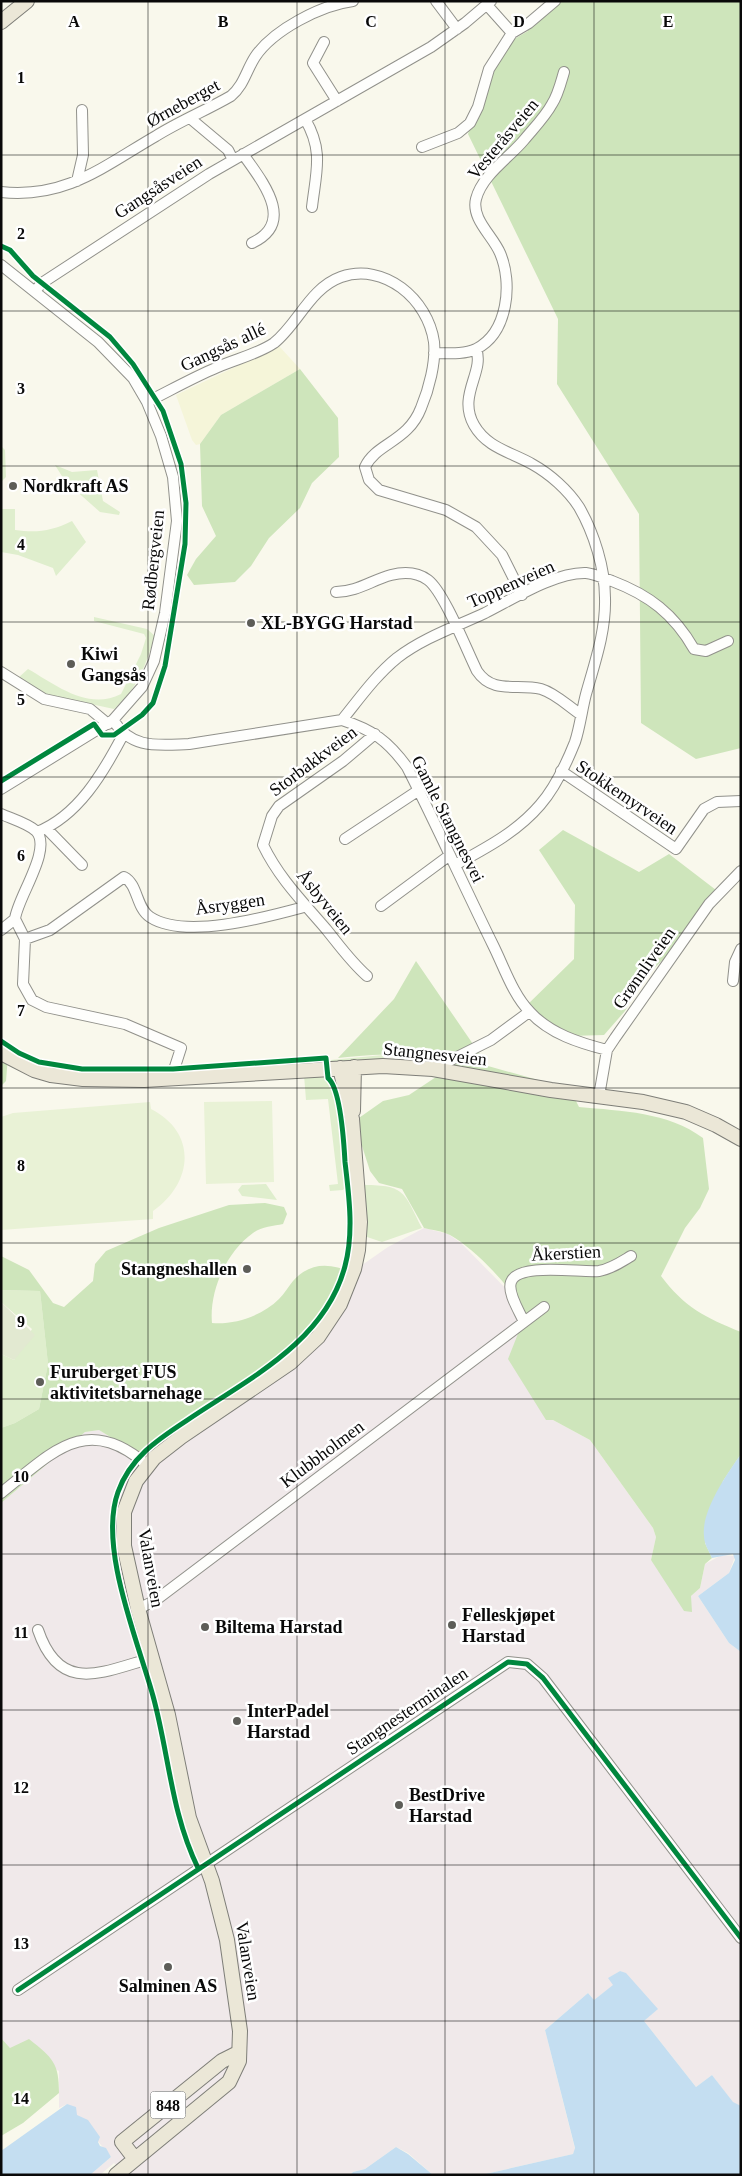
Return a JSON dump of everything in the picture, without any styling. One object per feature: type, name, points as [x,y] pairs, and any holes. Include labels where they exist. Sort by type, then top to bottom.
[{"type":"main road","points":[[1,22],[27,1]]},
{"type":"main road","name":"Stangnesveien","points":[[1,1053],[20,1064],[51,1076],[83,1080],[172,1079],[392,1066],[433,1069],[643,1102],[686,1112],[716,1125],[741,1139]]},
{"type":"main road","name":"Valanveien","points":[[238,2054],[240,2031],[227,1940],[218,1901],[189,1818],[168,1715],[138,1609],[124,1546],[124,1521],[129,1496],[146,1465],[164,1449],[290,1363],[318,1336],[340,1304],[348,1287],[358,1250],[360,1222],[352,1119],[355,1096],[347,1068]]},
{"type":"main road","name":"848","points":[[125,2167],[229,2082],[235,2072],[238,2054]]},
{"type":"main road","name":"848","points":[[125,2167],[122,2142],[222,2061],[238,2054]]},
{"type":"street","name":"Ørneberget","points":[[1,192],[21,194],[40,192],[94,175],[158,135],[192,118],[236,92],[265,44],[284,31],[311,14],[353,1]]},
{"type":"street","points":[[436,1],[457,29]]},
{"type":"street","points":[[422,147],[458,134],[470,123],[478,107],[489,69],[512,33],[521,29],[555,1]]},
{"type":"street","points":[[489,3],[512,33]]},
{"type":"street","name":"Gangsåsveien","points":[[36,291],[42,283],[130,224],[233,160],[337,101],[457,29],[489,3]]},
{"type":"street","points":[[324,42],[313,63],[337,101]]},
{"type":"street","name":"Vesteråsveien","points":[[476,349],[488,339],[499,323],[504,307],[506,288],[504,265],[500,253],[478,216],[476,199],[487,180],[523,142],[553,104],[564,72]]},
{"type":"street","points":[[77,181],[83,155],[82,110]]},
{"type":"street","points":[[192,118],[228,150],[233,160]]},
{"type":"street","points":[[305,119],[314,136],[317,153],[312,207]]},
{"type":"street","points":[[244,154],[267,188],[273,208],[270,228],[260,239],[252,243]]},
{"type":"street","name":"Rødbergveien","points":[[1,265],[36,291],[112,356],[133,378],[147,402],[161,436],[173,477],[176,521],[172,567],[165,612],[154,661],[142,687],[111,722],[1,789]]},
{"type":"street","name":"Gangsås allé","points":[[147,402],[202,374],[272,344],[326,286],[349,275],[379,276],[408,292],[422,310],[428,323],[434,353],[426,392],[418,417],[407,431],[375,455],[365,467],[369,480],[379,490],[446,510],[476,527],[502,555],[522,595]]},
{"type":"street","points":[[434,353],[458,353],[476,349]]},
{"type":"street","name":"Stokkemyrveien","points":[[454,865],[516,829],[541,804],[561,771],[575,740],[604,623],[605,596],[591,533],[572,499],[545,472],[485,441],[473,424],[470,415],[468,393],[478,360],[476,349]]},
{"type":"street","points":[[336,592],[350,591],[388,576],[412,573],[427,579],[433,585],[455,626],[476,671],[485,682],[501,687],[543,690],[580,714]]},
{"type":"street","name":"Toppenveien","points":[[342,720],[375,680],[396,660],[420,643],[522,595],[568,576],[587,573],[637,591],[657,604],[682,628],[694,649],[706,651],[728,641]]},
{"type":"street","points":[[1,672],[44,698],[90,709],[111,722],[123,735],[113,754],[82,799],[61,819],[41,830]]},
{"type":"street","name":"Gamle Stangnesvei","points":[[123,735],[141,743],[163,745],[189,744],[342,720],[364,727],[375,734],[392,746],[407,767],[502,963],[529,1012],[560,1034],[581,1043],[607,1050]]},
{"type":"street","name":"Storbakkveien","points":[[263,844],[272,816],[279,806],[348,757],[375,734]]},
{"type":"street","name":"Stokkemyrveien","points":[[561,771],[676,849],[704,809],[717,802],[741,801]]},
{"type":"street","points":[[345,839],[419,790]]},
{"type":"street","points":[[1,814],[41,830],[82,865]]},
{"type":"street","points":[[1,930],[15,918],[17,909],[36,867],[41,830]]},
{"type":"street","name":"Åsbyveien","points":[[263,844],[269,857],[304,907],[357,967],[368,976]]},
{"type":"street","points":[[381,906],[450,855]]},
{"type":"street","name":"Grønnliveien","points":[[599,1096],[607,1050],[709,904],[741,871]]},
{"type":"street","name":"Åsryggen","points":[[25,939],[50,930],[124,877],[131,884],[140,906],[148,916],[176,925],[201,927],[223,924],[304,907]]},
{"type":"street","points":[[15,918],[25,939],[23,984],[32,1000],[46,1007],[125,1024],[181,1048],[172,1079]]},
{"type":"street","points":[[733,981],[735,962],[741,949]]},
{"type":"street","points":[[433,1069],[491,1040],[529,1012]]},
{"type":"street","name":"Åkerstien","points":[[524,1322],[510,1290],[511,1282],[523,1271],[601,1270],[615,1266],[631,1256]]},
{"type":"street","points":[[524,1322],[544,1307]]},
{"type":"street","name":"Klubbholmen","points":[[138,1609],[156,1600],[524,1322]]},
{"type":"street","points":[[1,1493],[59,1449],[84,1440],[101,1439],[114,1442],[126,1448],[146,1465]]},
{"type":"street","points":[[38,1630],[42,1642],[56,1662],[68,1672],[79,1675],[111,1670],[152,1658]]},
{"type":"street","name":"Stangnesterminalen","points":[[18,1990],[497,1668],[508,1662],[519,1661],[527,1664],[543,1678],[741,1938]]},
{"type":"shaded area","points":[[424,1228],[448,1234],[461,1243],[519,1302],[553,1420],[590,1440],[653,1528],[656,1537],[651,1560],[691,1596],[700,1588],[705,1564],[722,1555],[735,1556],[729,1573],[698,1596],[729,1643],[741,1652],[741,2106],[733,2103],[712,2075],[696,2087],[644,2021],[657,2009],[626,1974],[620,1971],[609,1978],[614,1985],[594,2000],[588,1993],[545,2030],[575,2149],[573,2154],[481,2175],[433,2175],[408,2153],[396,2147],[365,2169],[353,2172],[350,2175],[126,2175],[114,2163],[100,2175],[90,2175],[111,2157],[67,2104],[59,2108],[59,2071],[10,2048],[1,2038],[1,1503],[85,1432],[99,1430],[125,1446],[133,1455],[196,1418],[297,1342],[352,1272],[388,1247]]},
{"type":"green space","points":[[559,1],[741,1],[741,748],[696,759],[641,723],[639,514],[557,384],[558,319],[468,134],[494,51],[528,31],[525,26]]},
{"type":"green space","points":[[279,346],[300,369],[221,415],[200,444],[196,445],[192,440],[176,395]]},
{"type":"green space","points":[[300,369],[338,418],[339,457],[312,483],[300,508],[269,538],[251,566],[235,582],[194,585],[187,575],[196,559],[216,536],[202,506],[200,444],[221,415]]},
{"type":"green space","points":[[1,446],[5,450],[6,477],[1,482]]},
{"type":"green space","points":[[55,465],[72,472],[97,470],[103,501],[120,512],[119,515],[100,512],[65,481]]},
{"type":"green space","points":[[1,509],[15,509],[15,530],[44,530],[72,521],[86,542],[56,576],[53,568],[18,555],[1,552]]},
{"type":"green space","points":[[94,617],[147,629],[155,636],[135,685],[114,709],[44,694],[18,678],[28,669],[61,688],[84,698],[96,700],[121,694],[141,654],[146,638],[144,634],[94,621]]},
{"type":"green space","points":[[563,830],[639,872],[669,854],[716,890],[666,957],[643,979],[625,1011],[604,1035],[570,1036],[523,1009],[574,959],[575,905],[539,850]]},
{"type":"green space","points":[[416,961],[488,1066],[570,1089],[579,1107],[644,1114],[660,1118],[689,1129],[703,1138],[709,1189],[700,1208],[685,1228],[661,1276],[687,1304],[717,1322],[741,1332],[741,1454],[723,1481],[705,1543],[712,1558],[705,1564],[700,1588],[691,1596],[692,1612],[684,1611],[651,1560],[656,1537],[653,1528],[590,1440],[553,1420],[546,1420],[508,1359],[525,1316],[513,1294],[482,1260],[460,1241],[450,1235],[424,1228],[402,1189],[379,1183],[370,1171],[355,1124],[356,1120],[383,1101],[409,1095],[442,1073],[434,1065],[423,1059],[409,1056],[378,1055],[338,1058],[394,999]]},
{"type":"green space","points":[[1,1048],[8,1056],[6,1081],[1,1086]]},
{"type":"green space","points":[[386,1056],[380,1060],[330,1062],[331,1060]]},
{"type":"green space","points":[[323,1060],[324,1063],[199,1070],[201,1069]]},
{"type":"green space","points":[[304,1075],[323,1076],[330,1085],[335,1097],[341,1128],[345,1187],[343,1190],[330,1191],[329,1185],[338,1184],[328,1099],[306,1100]]},
{"type":"green space","points":[[272,1101],[274,1182],[206,1184],[204,1102]]},
{"type":"green space","points":[[150,1102],[151,1109],[166,1119],[177,1131],[183,1144],[185,1158],[182,1173],[176,1187],[166,1200],[153,1211],[153,1219],[1,1230],[1,1117],[13,1113]]},
{"type":"green space","points":[[266,1184],[277,1200],[242,1196],[238,1190],[242,1185]]},
{"type":"green space","points":[[364,1185],[388,1187],[402,1193],[422,1228],[382,1242],[367,1237]]},
{"type":"green space","points":[[265,1203],[284,1207],[287,1214],[283,1224],[256,1231],[243,1241],[227,1262],[213,1299],[212,1323],[238,1321],[256,1315],[279,1299],[299,1275],[313,1267],[328,1266],[352,1272],[326,1316],[297,1342],[196,1418],[133,1455],[125,1446],[99,1430],[85,1432],[1,1503],[1,1428],[15,1423],[39,1409],[48,1364],[40,1291],[1,1290],[1,1256],[29,1270],[53,1303],[64,1307],[93,1281],[95,1264],[106,1251],[159,1228],[229,1205]]},
{"type":"green space","points":[[1,1290],[40,1291],[48,1364],[39,1409],[15,1423],[1,1428],[1,1354],[14,1360],[32,1329],[1,1302]]},
{"type":"green space","points":[[1,1302],[35,1335],[14,1360],[1,1354]]},
{"type":"green space","points":[[1,2038],[10,2048],[29,2039],[44,2051],[56,2068],[59,2093],[23,2123],[1,2136]]},
{"type":"water","points":[[741,1454],[741,1652],[729,1643],[698,1596],[729,1573],[735,1560],[733,1554],[712,1558],[705,1542],[704,1526],[716,1493]]},
{"type":"water","points":[[620,1971],[626,1973],[658,2009],[644,2021],[696,2087],[712,2075],[733,2102],[741,2106],[741,2175],[481,2175],[573,2154],[575,2148],[545,2030],[588,1993],[594,2000],[613,1985],[608,1978]]},
{"type":"water","points":[[67,2104],[76,2107],[77,2115],[88,2120],[100,2137],[98,2142],[100,2146],[106,2148],[111,2157],[90,2175],[1,2175],[1,2151]]},
{"type":"water","points":[[396,2147],[408,2154],[433,2175],[350,2175],[353,2172],[365,2169]]},
{"type":"cycle path","points":[[1,246],[10,250],[33,276],[110,337],[133,364],[163,411],[181,464],[186,503],[185,544],[165,666],[153,703],[142,715],[114,735],[102,735],[94,724],[1,781]]},
{"type":"cycle path","points":[[1,1041],[19,1053],[39,1062],[82,1069],[173,1069],[326,1058],[328,1078],[336,1093],[339,1105],[343,1130],[350,1228],[348,1253],[335,1293],[320,1317],[302,1338],[280,1357],[165,1435],[146,1451],[123,1480],[113,1514],[116,1566],[122,1594],[153,1696],[176,1805],[189,1847],[198,1868]]},
{"type":"cycle path","points":[[18,1990],[508,1662],[527,1664],[543,1678],[741,1938]]},
{"type":"place","name":"Nordkraft AS","points":[[13,486]]},
{"type":"place","name":"XL-BYGG Harstad","points":[[251,623]]},
{"type":"place","name":"Kiwi Gangsås","points":[[71,664]]},
{"type":"place","name":"Stangneshallen","points":[[247,1269]]},
{"type":"place","name":"Furuberget FUS aktivitetsbarnehage","points":[[40,1382]]},
{"type":"place","name":"Felleskjøpet Harstad","points":[[452,1625]]},
{"type":"place","name":"Biltema Harstad","points":[[205,1627]]},
{"type":"place","name":"InterPadel Harstad","points":[[237,1721]]},
{"type":"place","name":"BestDrive Harstad","points":[[399,1805]]},
{"type":"place","name":"Salminen AS","points":[[168,1967]]}]
